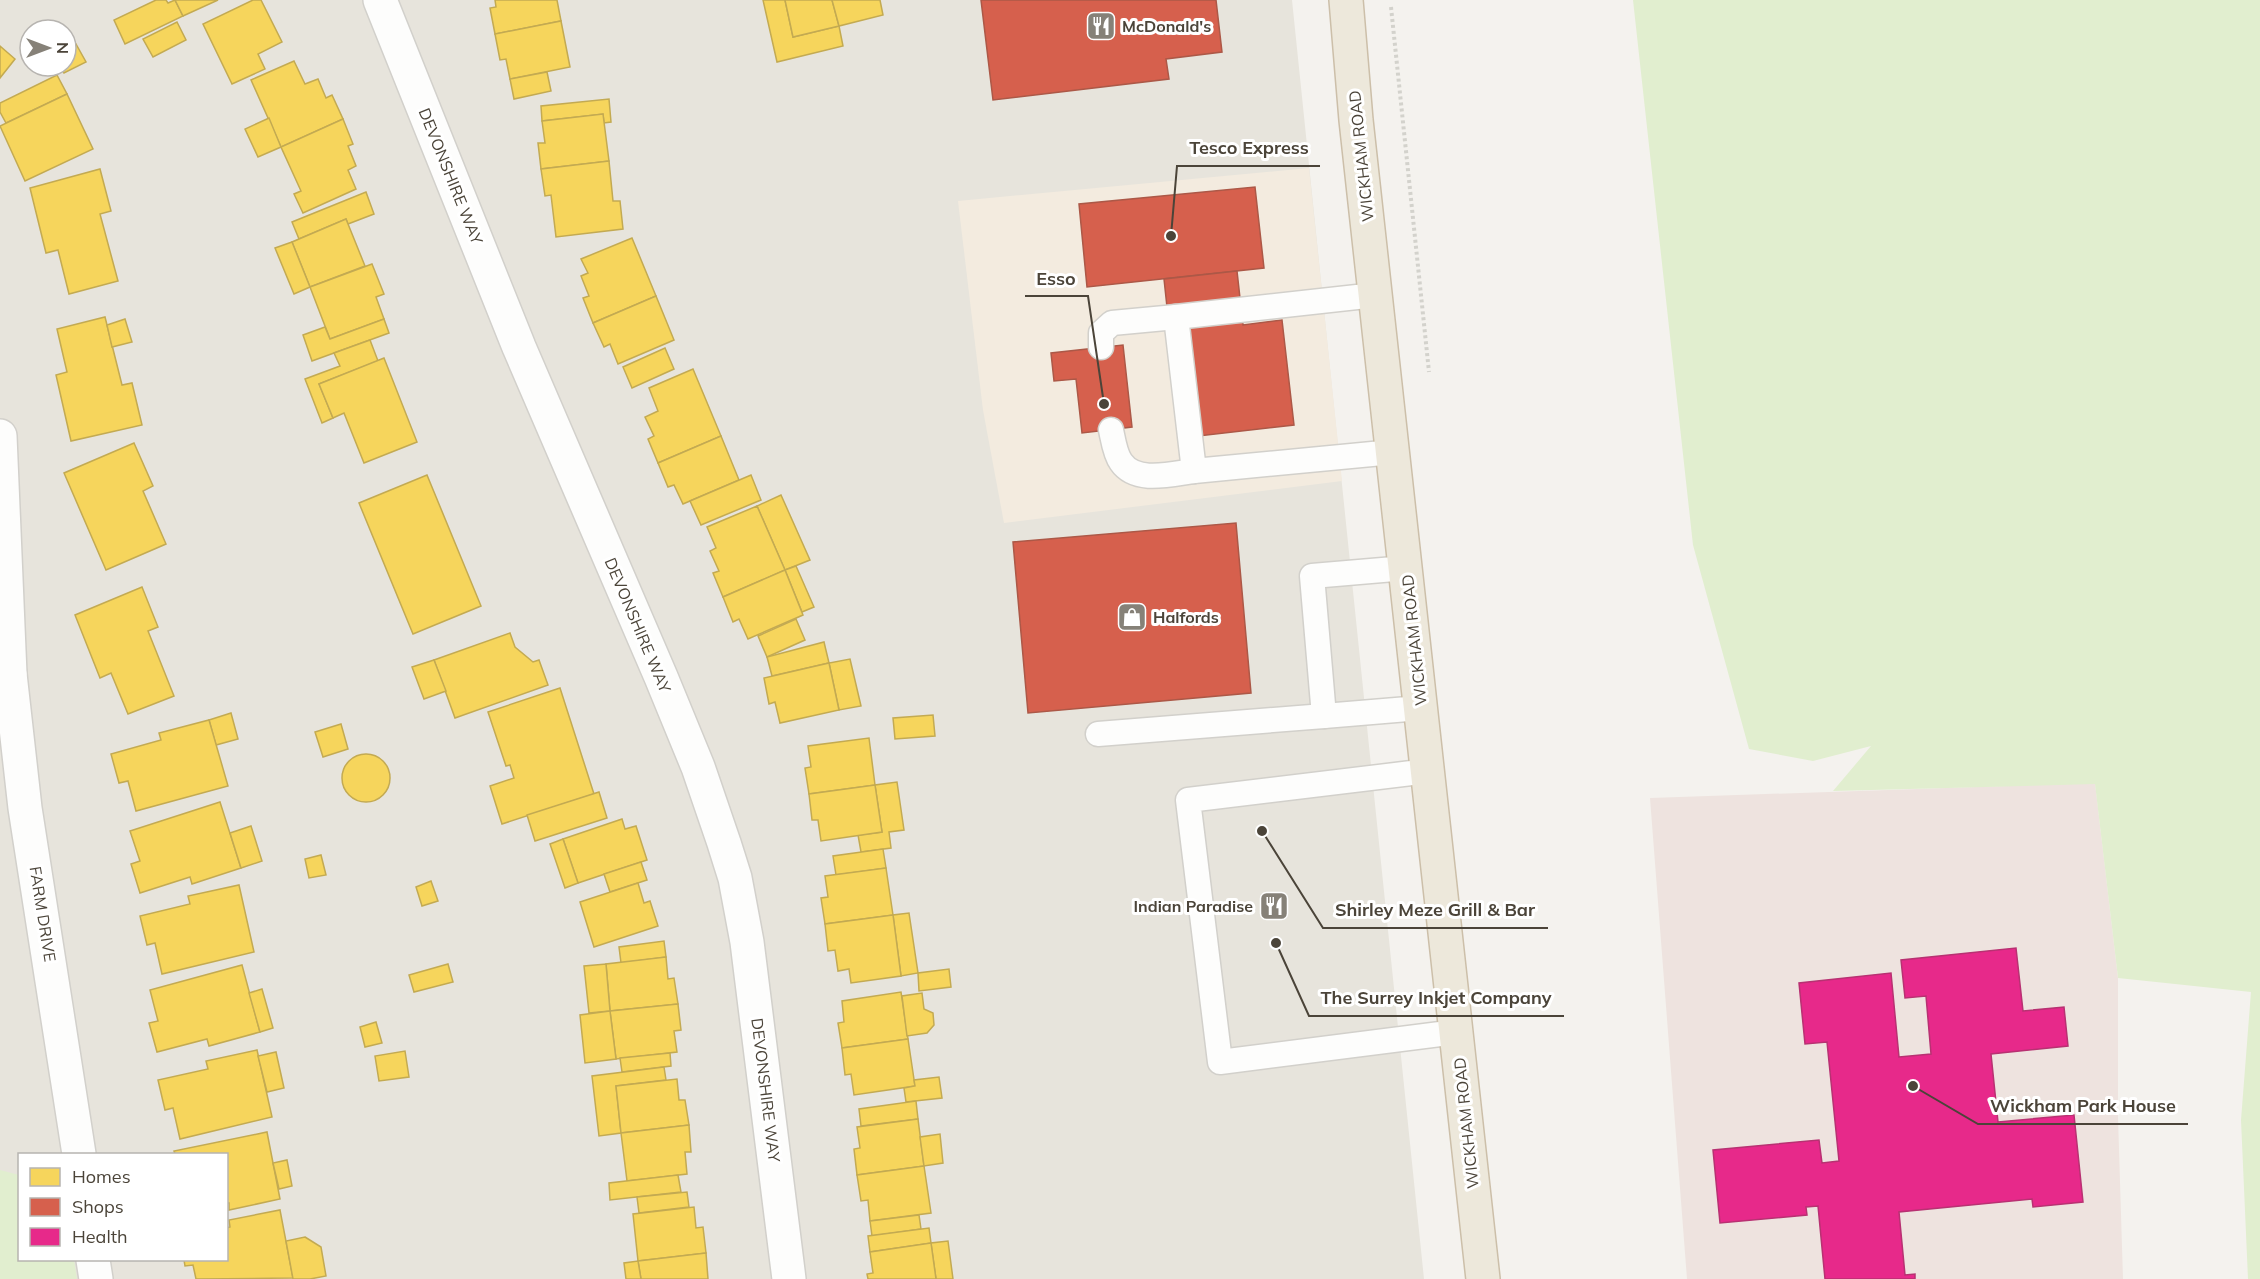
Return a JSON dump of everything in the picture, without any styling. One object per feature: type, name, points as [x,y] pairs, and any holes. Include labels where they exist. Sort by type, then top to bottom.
[{"type":"highway","name":"WICKHAM ROAD","points":[[1346,0],[1356,120],[1483,1279]]},
{"type":"street","name":"DEVONSHIRE WAY","points":[[380,0],[519,347],[698,767],[724,843],[735,878],[747,942],[789,1279]]},
{"type":"street","name":"FARM DRIVE","points":[[0,436],[5,674],[79,1153]]},
{"type":"street","points":[[93,1261],[96,1279]]},
{"type":"lane","points":[[1101,347],[1101,333],[1112,323],[1375,295]]},
{"type":"lane","points":[[1176,317],[1194,471]]},
{"type":"lane","points":[[1111,429],[1119,461],[1130,472],[1151,476],[1393,452]]},
{"type":"lane","points":[[1324,716],[1312,576],[1406,568]]},
{"type":"lane","points":[[1098,734],[1420,708]]},
{"type":"lane","points":[[1428,771],[1188,800],[1195,868],[1220,1062],[1456,1032]]},
{"type":"shaded area","points":[[0,0],[1292,0],[1424,1279],[0,1279]]},
{"type":"shaded area","points":[[1309,168],[1342,481],[1004,523],[983,410],[958,201]]},
{"type":"shaded area","points":[[2095,783],[2118,978],[2118,1117],[2123,1279],[1687,1279],[1650,798]]},
{"type":"green space","points":[[1633,0],[2260,0],[2260,1279],[2248,1279],[2241,1120],[2251,992],[2118,978],[2095,784],[1833,791],[1871,746],[1813,761],[1749,749],[1693,545]]},
{"type":"green space","points":[[0,1170],[18,1175],[18,1261],[74,1261],[77,1279],[0,1279]]},
{"type":"building: Homes","points":[[156,0],[166,0],[168,3],[175,0],[183,16],[125,44],[114,20]]},
{"type":"building: Homes","points":[[175,0],[218,0],[183,16]]},
{"type":"building: Homes","points":[[253,0],[261,0],[282,42],[258,54],[265,69],[232,84],[203,24]]},
{"type":"building: Homes","points":[[495,0],[557,0],[561,21],[495,34],[490,8],[496,7]]},
{"type":"building: Homes","points":[[763,0],[785,0],[793,37],[839,26],[843,46],[777,62]]},
{"type":"building: Homes","points":[[785,0],[832,0],[839,26],[793,37]]},
{"type":"building: Homes","points":[[832,0],[880,0],[883,15],[839,26]]},
{"type":"building: Homes","points":[[561,21],[570,67],[510,79],[506,59],[500,60],[495,34]]},
{"type":"building: Homes","points":[[177,22],[186,40],[153,57],[143,39]]},
{"type":"building: Homes","points":[[0,46],[15,59],[0,78]]},
{"type":"building: Homes","points":[[78,48],[86,62],[78,66]]},
{"type":"building: Homes","points":[[294,61],[305,84],[318,79],[326,98],[332,95],[343,119],[281,147],[251,80]]},
{"type":"building: Homes","points":[[547,72],[551,91],[514,99],[510,79]]},
{"type":"building: Homes","points":[[51,78],[59,78],[67,94],[6,123],[0,112],[0,103]]},
{"type":"building: Homes","points":[[67,94],[93,149],[25,181],[0,126]]},
{"type":"building: Homes","points":[[609,99],[611,122],[604,123],[603,114],[542,121],[541,106]]},
{"type":"building: Homes","points":[[603,114],[609,161],[541,169],[538,143],[545,143],[542,121]]},
{"type":"building: Homes","points":[[269,118],[281,147],[258,157],[245,129]]},
{"type":"building: Homes","points":[[343,119],[353,144],[348,146],[356,166],[348,170],[356,189],[303,213],[294,194],[301,191],[281,147]]},
{"type":"building: Homes","points":[[609,161],[613,201],[620,201],[623,229],[556,237],[551,195],[545,196],[541,169]]},
{"type":"building: Homes","points":[[100,169],[111,211],[100,214],[118,281],[69,294],[58,250],[46,253],[30,188]]},
{"type":"building: Homes","points":[[366,192],[374,214],[348,224],[346,219],[299,239],[292,222]]},
{"type":"building: Homes","points":[[346,219],[365,266],[310,287],[292,242]]},
{"type":"building: Homes","points":[[632,238],[656,296],[593,323],[583,298],[589,296],[581,276],[588,273],[581,259]]},
{"type":"building: Homes","points":[[292,242],[310,287],[294,294],[275,248]]},
{"type":"building: Homes","points":[[372,264],[384,294],[376,297],[384,319],[330,339],[310,287]]},
{"type":"building: Homes","points":[[656,296],[674,340],[618,364],[610,344],[604,347],[593,323]]},
{"type":"building: Homes","points":[[105,317],[122,385],[132,383],[142,425],[71,441],[56,375],[67,372],[57,329]]},
{"type":"building: Homes","points":[[125,319],[132,342],[112,347],[107,325]]},
{"type":"building: Homes","points":[[384,319],[389,333],[312,361],[303,335],[325,327],[330,339]]},
{"type":"building: Homes","points":[[370,340],[378,361],[319,384],[333,418],[322,423],[305,379],[340,366],[334,353]]},
{"type":"building: Homes","points":[[665,348],[674,369],[632,388],[623,367]]},
{"type":"building: Homes","points":[[384,358],[417,442],[364,463],[344,413],[333,418],[319,384]]},
{"type":"building: Homes","points":[[693,369],[721,436],[658,463],[648,439],[654,436],[645,417],[658,411],[649,388]]},
{"type":"building: Homes","points":[[721,436],[739,480],[683,504],[674,485],[668,487],[658,463]]},
{"type":"building: Homes","points":[[134,443],[153,486],[143,491],[166,544],[106,570],[64,473]]},
{"type":"building: Homes","points":[[427,475],[481,606],[413,634],[359,503]]},
{"type":"building: Homes","points":[[751,475],[761,500],[701,525],[690,501]]},
{"type":"building: Homes","points":[[781,495],[810,560],[785,570],[757,506]]},
{"type":"building: Homes","points":[[757,506],[785,570],[723,597],[713,573],[719,571],[710,551],[716,548],[707,527]]},
{"type":"building: Homes","points":[[796,566],[814,607],[802,612],[785,570]]},
{"type":"building: Homes","points":[[785,570],[803,615],[748,639],[739,619],[733,622],[723,597]]},
{"type":"building: Homes","points":[[142,587],[158,627],[148,631],[174,696],[128,714],[111,673],[100,678],[75,615]]},
{"type":"building: Homes","points":[[796,619],[805,640],[767,657],[758,636]]},
{"type":"building: Homes","points":[[510,633],[515,647],[533,662],[539,660],[548,685],[455,718],[434,660]]},
{"type":"building: Homes","points":[[824,642],[829,663],[772,676],[767,657]]},
{"type":"building: Homes","points":[[850,659],[861,706],[839,710],[829,663]]},
{"type":"building: Homes","points":[[434,660],[446,691],[424,699],[412,667]]},
{"type":"building: Homes","points":[[829,663],[839,710],[780,723],[775,702],[769,704],[764,678]]},
{"type":"building: Homes","points":[[560,688],[594,794],[502,824],[490,786],[514,778],[510,765],[506,766],[488,712]]},
{"type":"building: Homes","points":[[231,713],[238,739],[216,745],[209,720]]},
{"type":"building: Homes","points":[[933,715],[935,736],[895,739],[893,718]]},
{"type":"building: Homes","points":[[209,720],[228,786],[136,811],[128,781],[119,783],[111,754],[161,740],[159,733]]},
{"type":"building: Homes","points":[[341,724],[348,749],[323,757],[315,732]]},
{"type":"building: Homes","points":[[869,738],[875,785],[809,794],[805,768],[811,767],[808,746]]},
{"type":"building: Homes","points":[[361,754],[371,754],[383,761],[390,773],[390,783],[383,795],[371,802],[361,802],[346,791],[342,783],[342,773],[353,758]]},
{"type":"building: Homes","points":[[897,782],[904,830],[889,832],[891,848],[861,852],[858,835],[882,832],[875,785]]},
{"type":"building: Homes","points":[[875,785],[882,832],[821,841],[818,820],[812,820],[809,794]]},
{"type":"building: Homes","points":[[599,792],[607,818],[535,841],[527,815]]},
{"type":"building: Homes","points":[[220,802],[241,868],[192,884],[190,877],[140,893],[131,864],[140,861],[130,831]]},
{"type":"building: Homes","points":[[622,819],[625,829],[636,826],[647,860],[578,883],[563,839]]},
{"type":"building: Homes","points":[[251,826],[262,861],[241,868],[230,833]]},
{"type":"building: Homes","points":[[563,839],[578,883],[565,888],[550,844]]},
{"type":"building: Homes","points":[[883,849],[886,868],[836,875],[833,856]]},
{"type":"building: Homes","points":[[321,855],[326,875],[309,878],[305,859]]},
{"type":"building: Homes","points":[[641,862],[647,880],[610,892],[604,874]]},
{"type":"building: Homes","points":[[886,868],[893,915],[825,924],[821,898],[828,897],[825,876]]},
{"type":"building: Homes","points":[[431,881],[438,901],[422,906],[416,887]]},
{"type":"building: Homes","points":[[638,883],[644,903],[650,901],[658,926],[594,947],[580,902]]},
{"type":"building: Homes","points":[[239,885],[254,952],[162,974],[155,943],[147,945],[140,916],[190,904],[188,896]]},
{"type":"building: Homes","points":[[909,913],[918,973],[901,976],[893,915]]},
{"type":"building: Homes","points":[[893,915],[901,976],[851,983],[849,969],[838,971],[835,950],[828,951],[825,924]]},
{"type":"building: Homes","points":[[664,941],[666,957],[621,963],[619,947]]},
{"type":"building: Homes","points":[[666,957],[668,979],[674,978],[678,1004],[610,1011],[606,964]]},
{"type":"building: Homes","points":[[448,964],[453,982],[414,992],[409,975]]},
{"type":"building: Homes","points":[[606,964],[610,1011],[589,1013],[584,966]]},
{"type":"building: Homes","points":[[242,965],[260,1032],[209,1046],[207,1039],[157,1052],[149,1023],[158,1021],[150,990]]},
{"type":"building: Homes","points":[[949,969],[951,987],[919,991],[918,973]]},
{"type":"building: Homes","points":[[262,989],[273,1028],[260,1032],[249,993]]},
{"type":"building: Homes","points":[[901,992],[908,1039],[842,1048],[838,1023],[844,1022],[842,1001]]},
{"type":"building: Homes","points":[[922,993],[924,1009],[933,1013],[934,1025],[927,1033],[907,1036],[902,996]]},
{"type":"building: Homes","points":[[678,1004],[681,1030],[674,1031],[677,1052],[616,1059],[610,1011]]},
{"type":"building: Homes","points":[[610,1011],[616,1059],[585,1063],[580,1015]]},
{"type":"building: Homes","points":[[376,1022],[382,1043],[365,1047],[360,1027]]},
{"type":"building: Homes","points":[[908,1039],[915,1086],[854,1095],[851,1074],[845,1075],[842,1048]]},
{"type":"building: Homes","points":[[257,1050],[272,1117],[180,1139],[173,1108],[165,1110],[158,1080],[208,1069],[206,1061]]},
{"type":"building: Homes","points":[[405,1051],[409,1077],[379,1081],[375,1056]]},
{"type":"building: Homes","points":[[276,1052],[284,1088],[267,1092],[258,1056]]},
{"type":"building: Homes","points":[[670,1053],[671,1066],[622,1072],[620,1058]]},
{"type":"building: Homes","points":[[664,1067],[666,1080],[616,1086],[621,1133],[599,1136],[592,1076]]},
{"type":"building: Homes","points":[[939,1077],[942,1098],[906,1102],[904,1088],[915,1086],[914,1080]]},
{"type":"building: Homes","points":[[677,1079],[679,1100],[685,1100],[689,1125],[621,1133],[616,1086]]},
{"type":"building: Homes","points":[[916,1101],[918,1119],[861,1126],[859,1109]]},
{"type":"building: Homes","points":[[918,1119],[924,1166],[857,1175],[854,1149],[860,1148],[857,1127]]},
{"type":"building: Homes","points":[[689,1125],[691,1152],[685,1152],[687,1174],[627,1181],[621,1133]]},
{"type":"building: Homes","points":[[267,1132],[280,1199],[229,1210],[228,1153],[175,1153],[174,1151]]},
{"type":"building: Homes","points":[[940,1134],[943,1163],[924,1166],[920,1137]]},
{"type":"building: Homes","points":[[287,1160],[292,1186],[279,1189],[273,1163]]},
{"type":"building: Homes","points":[[924,1166],[931,1213],[870,1221],[868,1200],[861,1201],[857,1175]]},
{"type":"building: Homes","points":[[678,1175],[681,1192],[610,1200],[609,1183]]},
{"type":"building: Homes","points":[[687,1192],[689,1207],[639,1213],[637,1197]]},
{"type":"building: Homes","points":[[694,1207],[696,1228],[703,1227],[706,1253],[638,1261],[633,1214]]},
{"type":"building: Homes","points":[[280,1210],[293,1278],[196,1279],[193,1265],[185,1266],[184,1261],[228,1261],[229,1220]]},
{"type":"building: Homes","points":[[919,1215],[921,1229],[872,1236],[870,1221]]},
{"type":"building: Homes","points":[[929,1228],[931,1243],[870,1252],[868,1236]]},
{"type":"building: Homes","points":[[305,1237],[321,1247],[326,1276],[293,1279],[286,1241]]},
{"type":"building: Homes","points":[[948,1241],[953,1279],[936,1279],[931,1243]]},
{"type":"building: Homes","points":[[931,1243],[936,1279],[868,1279],[867,1274],[873,1273],[870,1252]]},
{"type":"building: Homes","points":[[706,1253],[708,1279],[641,1279],[638,1261]]},
{"type":"building: Homes","points":[[638,1261],[641,1279],[626,1279],[624,1263]]},
{"type":"building: Shops","name":"McDonald's","points":[[981,0],[1216,0],[1222,52],[1166,59],[1169,79],[993,100]]},
{"type":"building: Shops","points":[[1255,187],[1264,268],[1087,287],[1079,204]]},
{"type":"building: Shops","points":[[1237,271],[1243,325],[1282,320],[1294,425],[1181,438],[1164,279]]},
{"type":"building: Shops","points":[[1123,345],[1132,427],[1082,433],[1076,379],[1054,381],[1051,353]]},
{"type":"building: Shops","name":"Halfords","points":[[1236,523],[1251,693],[1028,713],[1013,542]]},
{"type":"building: Health","points":[[2016,948],[2023,1011],[2064,1007],[2068,1046],[1991,1054],[1998,1122],[2074,1115],[2083,1202],[2033,1207],[2032,1199],[1899,1212],[1905,1275],[1915,1274],[1915,1279],[1825,1279],[1818,1206],[1806,1207],[1807,1215],[1720,1223],[1713,1150],[1819,1140],[1822,1163],[1839,1161],[1827,1042],[1805,1044],[1799,983],[1891,973],[1899,1057],[1931,1054],[1926,996],[1905,998],[1901,960]]},
{"type":"place","name":"McDonald's","points":[[1101,26]]},
{"type":"place","name":"Tesco Express","points":[[1171,236]]},
{"type":"place","name":"Esso","points":[[1104,404]]},
{"type":"place","name":"Halfords","points":[[1132,617]]},
{"type":"place","name":"Shirley Meze Grill & Bar","points":[[1262,831]]},
{"type":"place","name":"Indian Paradise","points":[[1274,906]]},
{"type":"place","name":"The Surrey Inkjet Company","points":[[1276,943]]},
{"type":"place","name":"Wickham Park House","points":[[1913,1086]]}]
